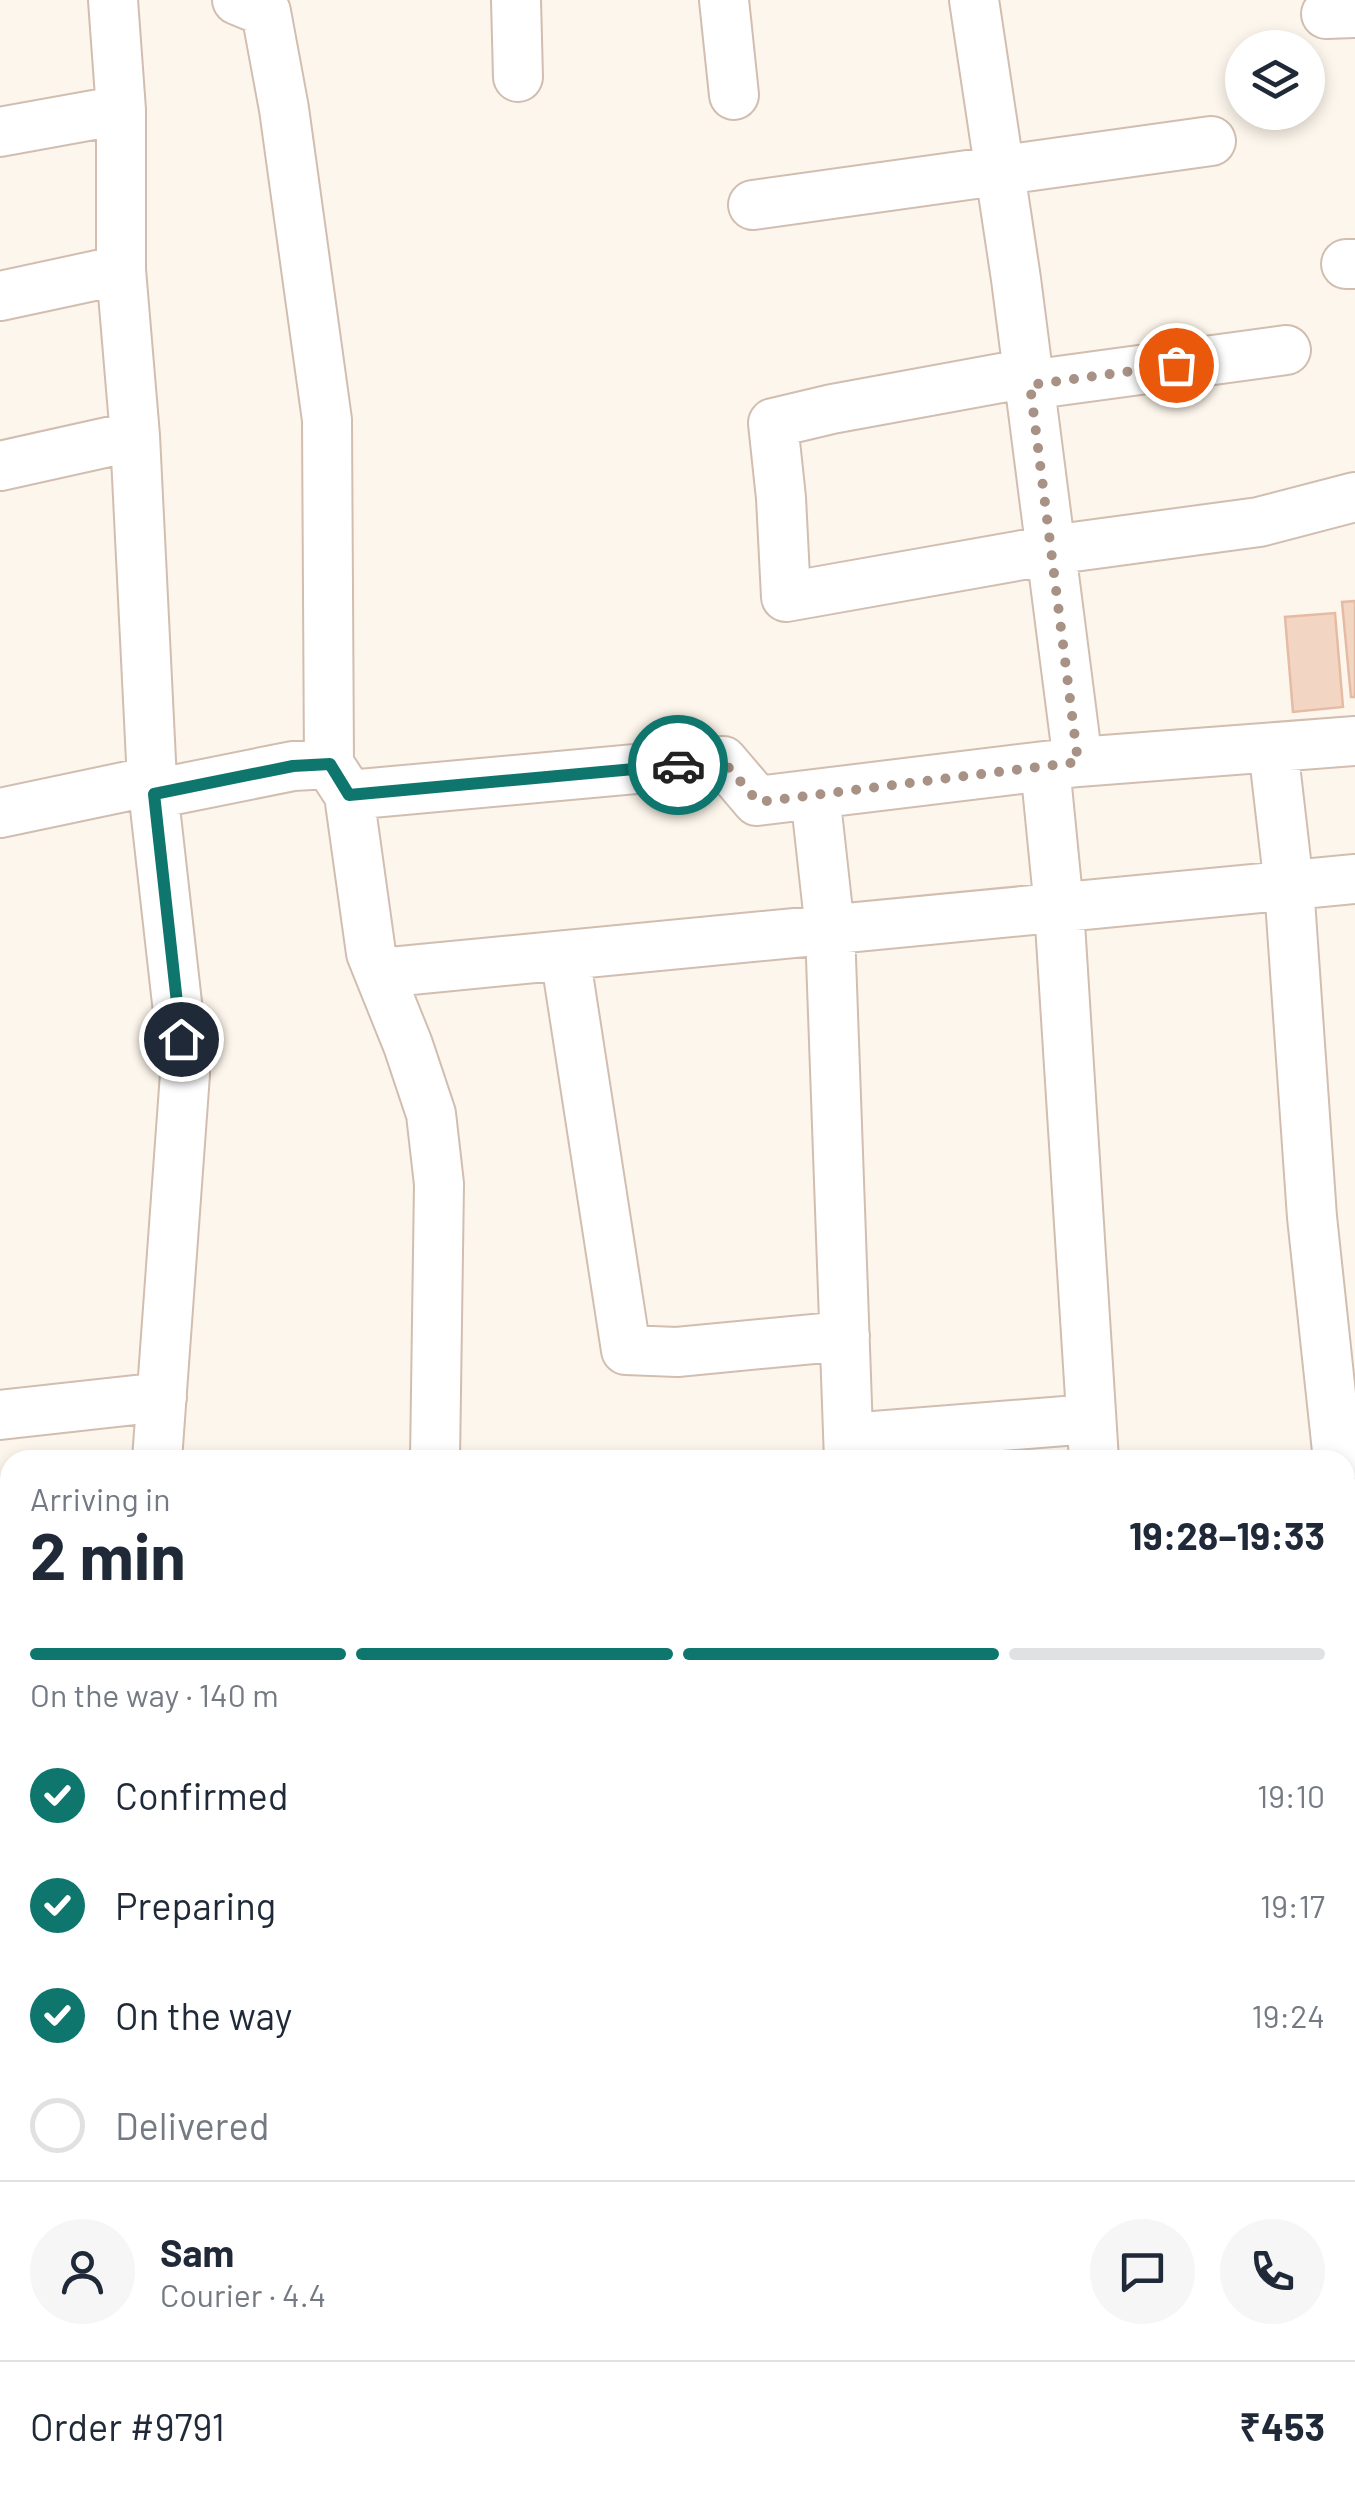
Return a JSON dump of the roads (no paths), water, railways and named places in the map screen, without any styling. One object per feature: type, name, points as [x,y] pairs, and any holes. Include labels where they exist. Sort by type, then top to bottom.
[{"type":"street","points":[[237,0],[266,12],[284,109],[327,420],[339,780],[371,952],[431,1114],[439,1203],[435,1450]]},
{"type":"street","points":[[516,0],[518,77]]},
{"type":"street","points":[[724,0],[734,95]]},
{"type":"street","points":[[815,794],[830,930],[849,1449],[1092,1440],[1058,908],[1061,764],[1050,550],[974,0]]},
{"type":"street","points":[[119,2],[121,270],[135,436],[153,787],[185,1074],[158,1450]]},
{"type":"street","points":[[0,132],[120,110]]},
{"type":"street","points":[[753,205],[1211,141]]},
{"type":"street","points":[[0,296],[121,270]]},
{"type":"street","points":[[1286,350],[1029,379],[832,409],[773,424],[786,597],[1050,550],[1259,522],[1355,498]]},
{"type":"street","points":[[0,466],[135,436]]},
{"type":"street","points":[[0,813],[293,766],[339,780],[723,761],[758,802],[1061,764],[1355,741]]},
{"type":"street","points":[[1273,748],[1289,886],[1312,1218],[1337,1450]]},
{"type":"street","points":[[380,973],[1355,880]]},
{"type":"street","points":[[565,955],[626,1350],[677,1352],[845,1336]]},
{"type":"street","points":[[0,1415],[162,1397]]}]
